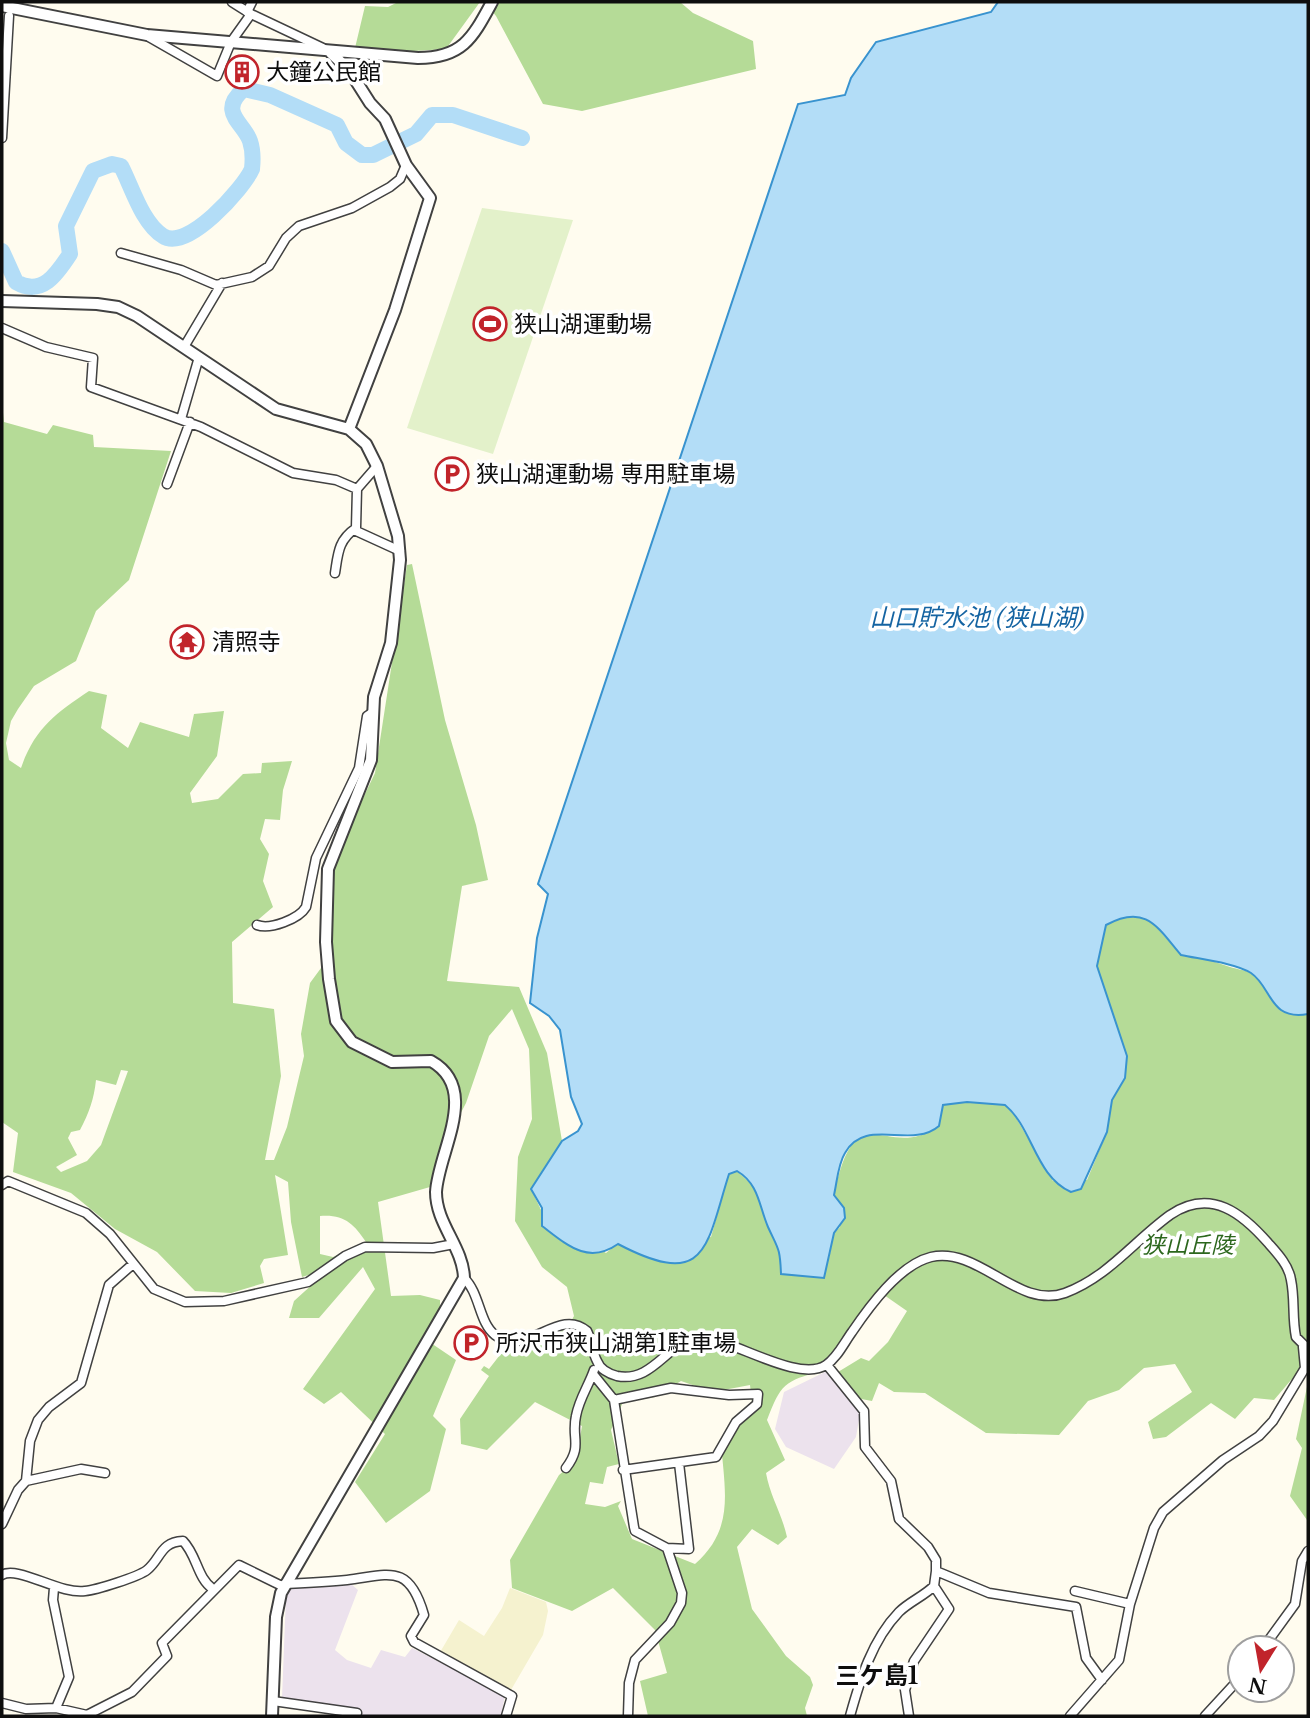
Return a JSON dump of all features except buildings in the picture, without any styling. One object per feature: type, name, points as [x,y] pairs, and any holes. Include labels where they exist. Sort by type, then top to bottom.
[{"type":"street","points":[[232,2],[331,53],[349,71],[394,134],[405,165],[430,198],[395,310],[349,429]]},
{"type":"street","points":[[147,35],[217,76],[252,2]]},
{"type":"street","points":[[2,6],[9,14],[147,35],[392,58],[444,56],[465,45],[492,2]]},
{"type":"street","points":[[2,138],[9,14]]},
{"type":"street","points":[[121,253],[181,270],[216,285],[252,277],[269,265],[286,238],[299,226],[352,208],[390,187],[400,179],[405,165]]},
{"type":"street","points":[[184,347],[222,283]]},
{"type":"street","points":[[2,301],[118,307],[184,347],[275,409],[349,429],[366,444],[377,466],[400,551],[391,643],[377,682],[369,768],[331,859],[327,880],[326,942],[333,1014],[339,1028],[352,1042],[393,1062],[431,1061],[447,1077],[454,1098],[455,1120],[440,1172],[437,1200],[461,1257],[464,1279],[480,1303],[491,1331],[500,1338],[521,1342],[565,1323],[574,1323],[587,1331],[596,1360],[611,1375],[631,1377],[651,1370],[685,1341],[705,1338],[804,1370],[827,1365],[869,1306],[919,1262],[932,1257],[961,1259],[1024,1290],[1052,1296],[1102,1274],[1174,1213],[1199,1205],[1220,1205],[1243,1216],[1284,1263],[1291,1279],[1296,1337],[1306,1348],[1305,1368],[1273,1422],[1259,1436],[1223,1460],[1163,1512],[1150,1540],[1130,1604],[1119,1660],[1070,1716]]},
{"type":"street","points":[[2,328],[46,347],[93,358],[90,387],[185,421],[293,473],[336,480],[357,489]]},
{"type":"street","points":[[167,484],[199,357]]},
{"type":"street","points":[[354,530],[357,489],[377,466]]},
{"type":"street","points":[[354,530],[400,551]]},
{"type":"street","points":[[335,573],[339,547],[346,535],[354,530]]},
{"type":"street","points":[[257,925],[262,927],[284,921],[302,913],[306,906],[316,858],[355,778],[367,716],[373,712]]},
{"type":"street","points":[[2,1185],[8,1181],[78,1208],[110,1234],[144,1280],[168,1297],[195,1303],[224,1301],[308,1282],[351,1252],[365,1247],[433,1248],[454,1244]]},
{"type":"street","points":[[2,1524],[18,1490],[26,1481],[31,1438],[38,1420],[49,1407],[81,1383],[109,1285],[133,1264]]},
{"type":"street","points":[[272,1716],[276,1617],[285,1586],[464,1279]]},
{"type":"street","points":[[566,1468],[576,1453],[578,1437],[575,1420],[596,1360]]},
{"type":"street","points":[[827,1365],[864,1410],[865,1447],[891,1481],[899,1519],[928,1547],[936,1560],[934,1586],[950,1609],[914,1661],[905,1690],[909,1716]]},
{"type":"street","points":[[593,1374],[614,1400],[623,1470],[635,1531],[667,1548],[689,1549],[679,1463]]},
{"type":"street","points":[[614,1400],[671,1388],[729,1395],[758,1394],[757,1404],[736,1422],[716,1457],[623,1470]]},
{"type":"street","points":[[26,1481],[80,1469],[105,1473]]},
{"type":"street","points":[[2,1575],[14,1572],[54,1588],[86,1591],[146,1570],[166,1545],[183,1541],[191,1549],[206,1584],[213,1590]]},
{"type":"street","points":[[628,1716],[629,1683],[635,1660],[670,1623],[681,1603],[682,1593],[667,1548]]},
{"type":"street","points":[[1273,1634],[1295,1604],[1302,1561],[1308,1551]]},
{"type":"street","points":[[2,1703],[26,1709],[56,1708],[85,1716],[132,1692],[167,1656],[162,1643],[239,1565],[285,1586],[349,1580],[381,1573],[400,1578],[417,1593],[424,1615],[411,1636],[414,1642],[512,1696],[506,1716]]},
{"type":"street","points":[[936,1571],[989,1593],[1076,1607],[1086,1658],[1102,1680]]},
{"type":"street","points":[[850,1716],[860,1679],[881,1636],[901,1610],[934,1586]]},
{"type":"street","points":[[54,1588],[53,1600],[69,1677],[56,1708]]},
{"type":"street","points":[[1075,1591],[1130,1604]]},
{"type":"street","points":[[1205,1716],[1226,1693]]},
{"type":"street","points":[[273,1700],[357,1713],[356,1716]]},
{"type":"shaded area","points":[[829,1370],[860,1414],[856,1437],[834,1469],[786,1447],[775,1429],[784,1392]]},
{"type":"shaded area","points":[[350,1583],[358,1590],[335,1650],[347,1660],[371,1668],[381,1650],[405,1657],[412,1648],[505,1695],[501,1716],[360,1716],[360,1711],[282,1698],[286,1596],[291,1586]]},
{"type":"shaded area","points":[[510,1588],[546,1602],[548,1611],[543,1635],[511,1690],[439,1654],[459,1620],[484,1636],[502,1608]]},
{"type":"green space","points":[[398,2],[480,2],[446,49],[397,52],[355,48],[365,6],[388,7]]},
{"type":"green space","points":[[485,2],[680,2],[693,13],[753,41],[756,69],[582,111],[543,104],[496,16]]},
{"type":"green space","name":"狭山湖運動場","points":[[482,208],[573,220],[493,454],[407,428]]},
{"type":"green space","name":"狭山丘陵","points":[[2,403],[4,422],[47,434],[53,425],[93,435],[94,447],[171,451],[129,580],[96,611],[76,661],[34,686],[18,709],[11,721],[6,743],[9,760],[21,768],[40,732],[66,707],[89,691],[107,695],[101,728],[128,748],[140,722],[189,737],[194,714],[224,711],[217,756],[190,793],[192,803],[218,799],[243,774],[261,773],[262,763],[292,761],[283,790],[280,820],[265,819],[260,839],[269,854],[263,881],[273,907],[232,942],[233,1003],[274,1009],[281,1076],[265,1160],[274,1160],[287,1127],[304,1056],[301,1034],[310,983],[321,968],[325,908],[335,857],[375,773],[407,565],[412,564],[445,720],[476,825],[488,880],[462,886],[447,981],[519,987],[547,1053],[562,1141],[531,1189],[543,1214],[606,1253],[618,1243],[630,1250],[711,1237],[729,1173],[737,1171],[752,1185],[761,1200],[780,1254],[829,1258],[834,1233],[840,1227],[840,1203],[834,1195],[843,1163],[852,1144],[863,1136],[903,1138],[920,1135],[939,1126],[943,1105],[967,1102],[1005,1105],[1015,1116],[1053,1181],[1087,1180],[1107,1132],[1112,1100],[1119,1089],[1127,1056],[1097,966],[1106,924],[1129,916],[1144,917],[1170,942],[1181,948],[1251,973],[1260,980],[1271,999],[1281,1008],[1308,1014],[1308,1373],[1291,1380],[1274,1400],[1254,1398],[1235,1419],[1211,1403],[1166,1437],[1153,1439],[1148,1422],[1192,1392],[1175,1364],[1144,1368],[1119,1390],[1088,1401],[1059,1435],[986,1433],[925,1393],[894,1392],[879,1383],[872,1401],[856,1398],[838,1372],[861,1358],[869,1361],[888,1342],[907,1311],[884,1295],[833,1354],[823,1361],[822,1371],[792,1381],[776,1399],[767,1420],[785,1460],[766,1473],[787,1537],[778,1545],[752,1529],[737,1547],[752,1609],[786,1656],[810,1677],[813,1685],[805,1708],[807,1716],[648,1716],[640,1681],[667,1673],[655,1630],[613,1588],[572,1611],[512,1588],[510,1560],[559,1475],[576,1461],[582,1426],[535,1402],[487,1450],[461,1444],[460,1419],[489,1376],[481,1370],[484,1366],[489,1369],[503,1351],[496,1340],[514,1346],[567,1329],[574,1316],[567,1287],[542,1267],[515,1221],[518,1157],[532,1119],[529,1049],[512,1009],[489,1036],[466,1103],[441,1151],[430,1187],[378,1202],[391,1296],[420,1295],[440,1300],[440,1309],[422,1337],[456,1360],[433,1416],[446,1429],[430,1491],[386,1523],[355,1482],[385,1434],[341,1392],[324,1404],[303,1389],[375,1289],[363,1267],[319,1318],[289,1318],[294,1301],[315,1282],[315,1273],[302,1277],[291,1222],[288,1182],[275,1175],[288,1255],[264,1259],[260,1266],[264,1283],[231,1293],[195,1291],[157,1252],[115,1229],[71,1193],[13,1172],[18,1133],[2,1122]],"holes":[[[121,1070],[128,1071],[101,1145],[87,1161],[61,1172],[56,1167],[77,1155],[68,1138],[71,1132],[80,1130],[83,1124],[96,1080],[116,1085]],[[320,1216],[348,1221],[366,1242],[333,1257],[320,1254]],[[681,1381],[713,1392],[750,1385],[753,1411],[721,1441],[725,1492],[722,1522],[717,1536],[695,1564],[632,1539],[618,1506],[621,1501],[605,1507],[585,1504],[590,1482],[603,1484],[607,1467],[619,1464],[611,1430],[623,1402],[655,1397]]]},
{"type":"green space","points":[[1308,1382],[1307,1520],[1290,1496],[1302,1448],[1296,1439]]},
{"type":"water","name":"山口貯水池 (狭山湖)","points":[[998,2],[1308,2],[1308,1014],[1295,1015],[1278,1008],[1251,973],[1227,964],[1181,955],[1150,922],[1131,917],[1120,919],[1106,925],[1097,966],[1127,1056],[1125,1078],[1112,1100],[1107,1132],[1081,1189],[1071,1192],[1049,1175],[1022,1126],[1005,1105],[967,1102],[943,1105],[939,1126],[928,1133],[864,1137],[854,1142],[845,1153],[834,1195],[844,1208],[845,1218],[834,1233],[824,1278],[781,1274],[778,1249],[757,1196],[750,1182],[737,1171],[729,1174],[708,1240],[699,1254],[687,1261],[670,1263],[618,1244],[597,1253],[587,1253],[569,1246],[542,1226],[542,1208],[531,1189],[562,1141],[578,1131],[582,1124],[571,1097],[560,1030],[549,1016],[530,1003],[537,938],[548,894],[538,884],[798,104],[845,95],[851,78],[876,42],[991,12]]},
{"type":"waterway","points":[[2,251],[16,282],[34,287],[48,281],[70,254],[66,226],[93,171],[112,164],[121,166],[143,214],[163,236],[173,239],[199,227],[238,190],[252,169],[250,141],[232,111],[236,97],[244,89],[270,95],[337,125],[346,143],[362,155],[373,155],[416,134],[432,115],[453,115],[522,138]]},
{"type":"place","name":"大鐘公民館","points":[[242,72]]},
{"type":"place","name":"狭山湖運動場","points":[[490,324]]},
{"type":"place","name":"狭山湖運動場 専用駐車場","points":[[452,474]]},
{"type":"place","name":"清照寺","points":[[187,642]]},
{"type":"place","name":"所沢市狭山湖第1駐車場","points":[[471,1343]]},
{"type":"district","name":"三ケ島1","points":[[877,1675]]}]
